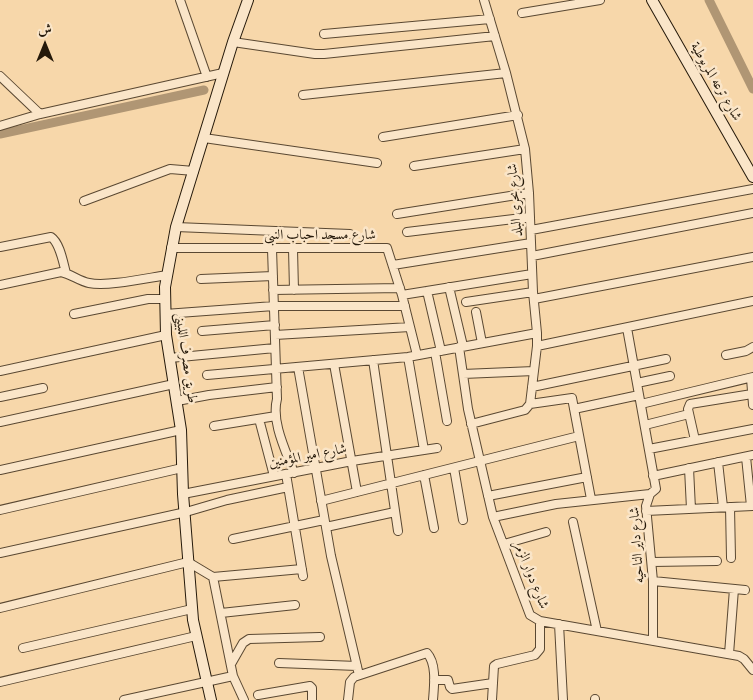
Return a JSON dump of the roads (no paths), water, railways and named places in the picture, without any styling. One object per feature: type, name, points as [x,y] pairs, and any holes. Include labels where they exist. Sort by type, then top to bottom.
[{"type":"street","points":[[180,0],[207,77]]},
{"type":"street","name":"طريق مصرف اللبينى","points":[[211,700],[196,636],[192,609],[186,512],[183,494],[181,430],[166,335],[166,276],[176,227],[223,73],[248,0]]},
{"type":"street","name":"شارع بحرى البلد","points":[[484,0],[518,115],[525,149],[529,193],[533,296],[537,333],[530,404]]},
{"type":"street","points":[[522,13],[600,0]]},
{"type":"street","name":"شارع ترعه المريوطية","points":[[652,0],[753,177]]},
{"type":"street","points":[[324,34],[490,19]]},
{"type":"street","points":[[233,42],[324,54],[495,36]]},
{"type":"street","points":[[0,126],[40,114],[223,73]]},
{"type":"street","points":[[303,95],[506,73]]},
{"type":"street","points":[[0,76],[40,114]]},
{"type":"street","points":[[383,137],[518,115]]},
{"type":"street","points":[[204,138],[377,163]]},
{"type":"street","points":[[414,166],[525,149]]},
{"type":"street","points":[[84,201],[170,169],[194,171]]},
{"type":"street","points":[[531,230],[753,189]]},
{"type":"street","points":[[398,214],[529,193]]},
{"type":"street","points":[[532,256],[753,213]]},
{"type":"street","points":[[408,232],[530,217]]},
{"type":"street","points":[[176,227],[350,234]]},
{"type":"street","points":[[0,247],[51,237],[59,249],[66,273]]},
{"type":"street","points":[[393,265],[531,243]]},
{"type":"street","name":"شارع مسجد احباب النبى","points":[[171,248],[386,248],[389,251],[401,291],[417,355]]},
{"type":"street","points":[[0,608],[188,562],[213,578],[302,573],[288,487],[290,473],[276,416],[277,387],[272,249]]},
{"type":"street","points":[[293,249],[294,290]]},
{"type":"street","points":[[466,302],[533,296],[753,257]]},
{"type":"street","points":[[0,285],[61,272],[82,282],[97,284],[166,276]]},
{"type":"street","points":[[273,290],[427,291],[532,274]]},
{"type":"street","points":[[202,279],[273,276]]},
{"type":"street","name":"شارع دوار الزمر","points":[[449,287],[461,346],[463,374],[471,424],[493,517],[530,615],[540,621],[729,654],[744,659],[753,670]]},
{"type":"street","points":[[427,291],[438,351],[446,420]]},
{"type":"street","points":[[74,314],[148,299],[165,299]]},
{"type":"street","points":[[537,346],[753,301]]},
{"type":"street","points":[[165,314],[274,306],[405,306]]},
{"type":"street","points":[[476,312],[482,343]]},
{"type":"street","points":[[202,331],[274,325]]},
{"type":"street","points":[[275,335],[410,327]]},
{"type":"street","name":"شارع داير الناحيه","points":[[628,328],[656,490],[650,494],[646,502],[653,581],[653,641]]},
{"type":"street","points":[[207,376],[408,357],[537,333]]},
{"type":"street","points":[[0,371],[166,335]]},
{"type":"street","points":[[726,355],[746,351],[753,347]]},
{"type":"street","points":[[170,358],[275,348]]},
{"type":"street","points":[[408,357],[424,450]]},
{"type":"street","points":[[532,387],[666,359]]},
{"type":"street","points":[[373,360],[398,531]]},
{"type":"street","points":[[334,364],[357,492]]},
{"type":"street","points":[[298,367],[334,570],[359,675]]},
{"type":"street","points":[[463,374],[534,371]]},
{"type":"street","points":[[637,384],[670,376]]},
{"type":"street","points":[[641,404],[752,378],[753,405]]},
{"type":"street","points":[[0,422],[174,384]]},
{"type":"street","points":[[177,401],[209,394],[277,387]]},
{"type":"street","points":[[0,397],[43,388]]},
{"type":"street","points":[[574,409],[639,394]]},
{"type":"street","points":[[694,440],[688,406],[692,403],[752,394]]},
{"type":"street","points":[[471,424],[525,410],[530,404],[571,397],[592,499]]},
{"type":"street","points":[[644,425],[689,414]]},
{"type":"street","points":[[214,426],[276,416]]},
{"type":"street","points":[[259,419],[274,476]]},
{"type":"street","points":[[649,449],[753,429]]},
{"type":"street","points":[[0,470],[181,430]]},
{"type":"street","points":[[321,501],[579,436]]},
{"type":"street","name":"شارع امير المؤمنين","points":[[183,494],[352,461],[437,448]]},
{"type":"street","points":[[646,511],[752,506],[750,456],[654,476]]},
{"type":"street","points":[[718,462],[726,507],[731,558]]},
{"type":"street","points":[[0,510],[182,468]]},
{"type":"street","points":[[454,468],[463,520]]},
{"type":"street","points":[[689,468],[691,509]]},
{"type":"street","points":[[424,476],[434,528]]},
{"type":"street","points":[[488,496],[587,478]]},
{"type":"street","points":[[0,553],[186,512],[227,500],[288,487]]},
{"type":"street","points":[[493,517],[556,504],[650,494]]},
{"type":"street","points":[[233,539],[295,526],[395,512]]},
{"type":"street","points":[[573,522],[597,631]]},
{"type":"street","points":[[504,544],[546,532]]},
{"type":"street","points":[[652,562],[717,561]]},
{"type":"street","points":[[213,578],[233,676],[244,700]]},
{"type":"street","points":[[653,581],[745,590]]},
{"type":"street","points":[[729,654],[734,589]]},
{"type":"street","points":[[221,613],[295,605]]},
{"type":"street","points":[[23,648],[192,609]]},
{"type":"street","points":[[492,700],[495,665],[535,655],[540,649],[540,621]]},
{"type":"street","points":[[559,624],[563,700]]},
{"type":"street","points":[[0,682],[196,636]]},
{"type":"street","points":[[231,664],[243,643],[249,639],[320,637]]},
{"type":"street","points":[[348,700],[351,679],[426,654],[430,655],[434,680],[433,700]]},
{"type":"street","points":[[279,663],[357,666]]},
{"type":"street","points":[[124,700],[233,676]]},
{"type":"street","points":[[434,680],[448,680],[452,689],[493,683]]},
{"type":"street","points":[[258,696],[310,686],[312,688],[312,700]]},
{"type":"waterway","points":[[709,0],[753,89]]},
{"type":"waterway","points":[[0,134],[204,90]]}]
